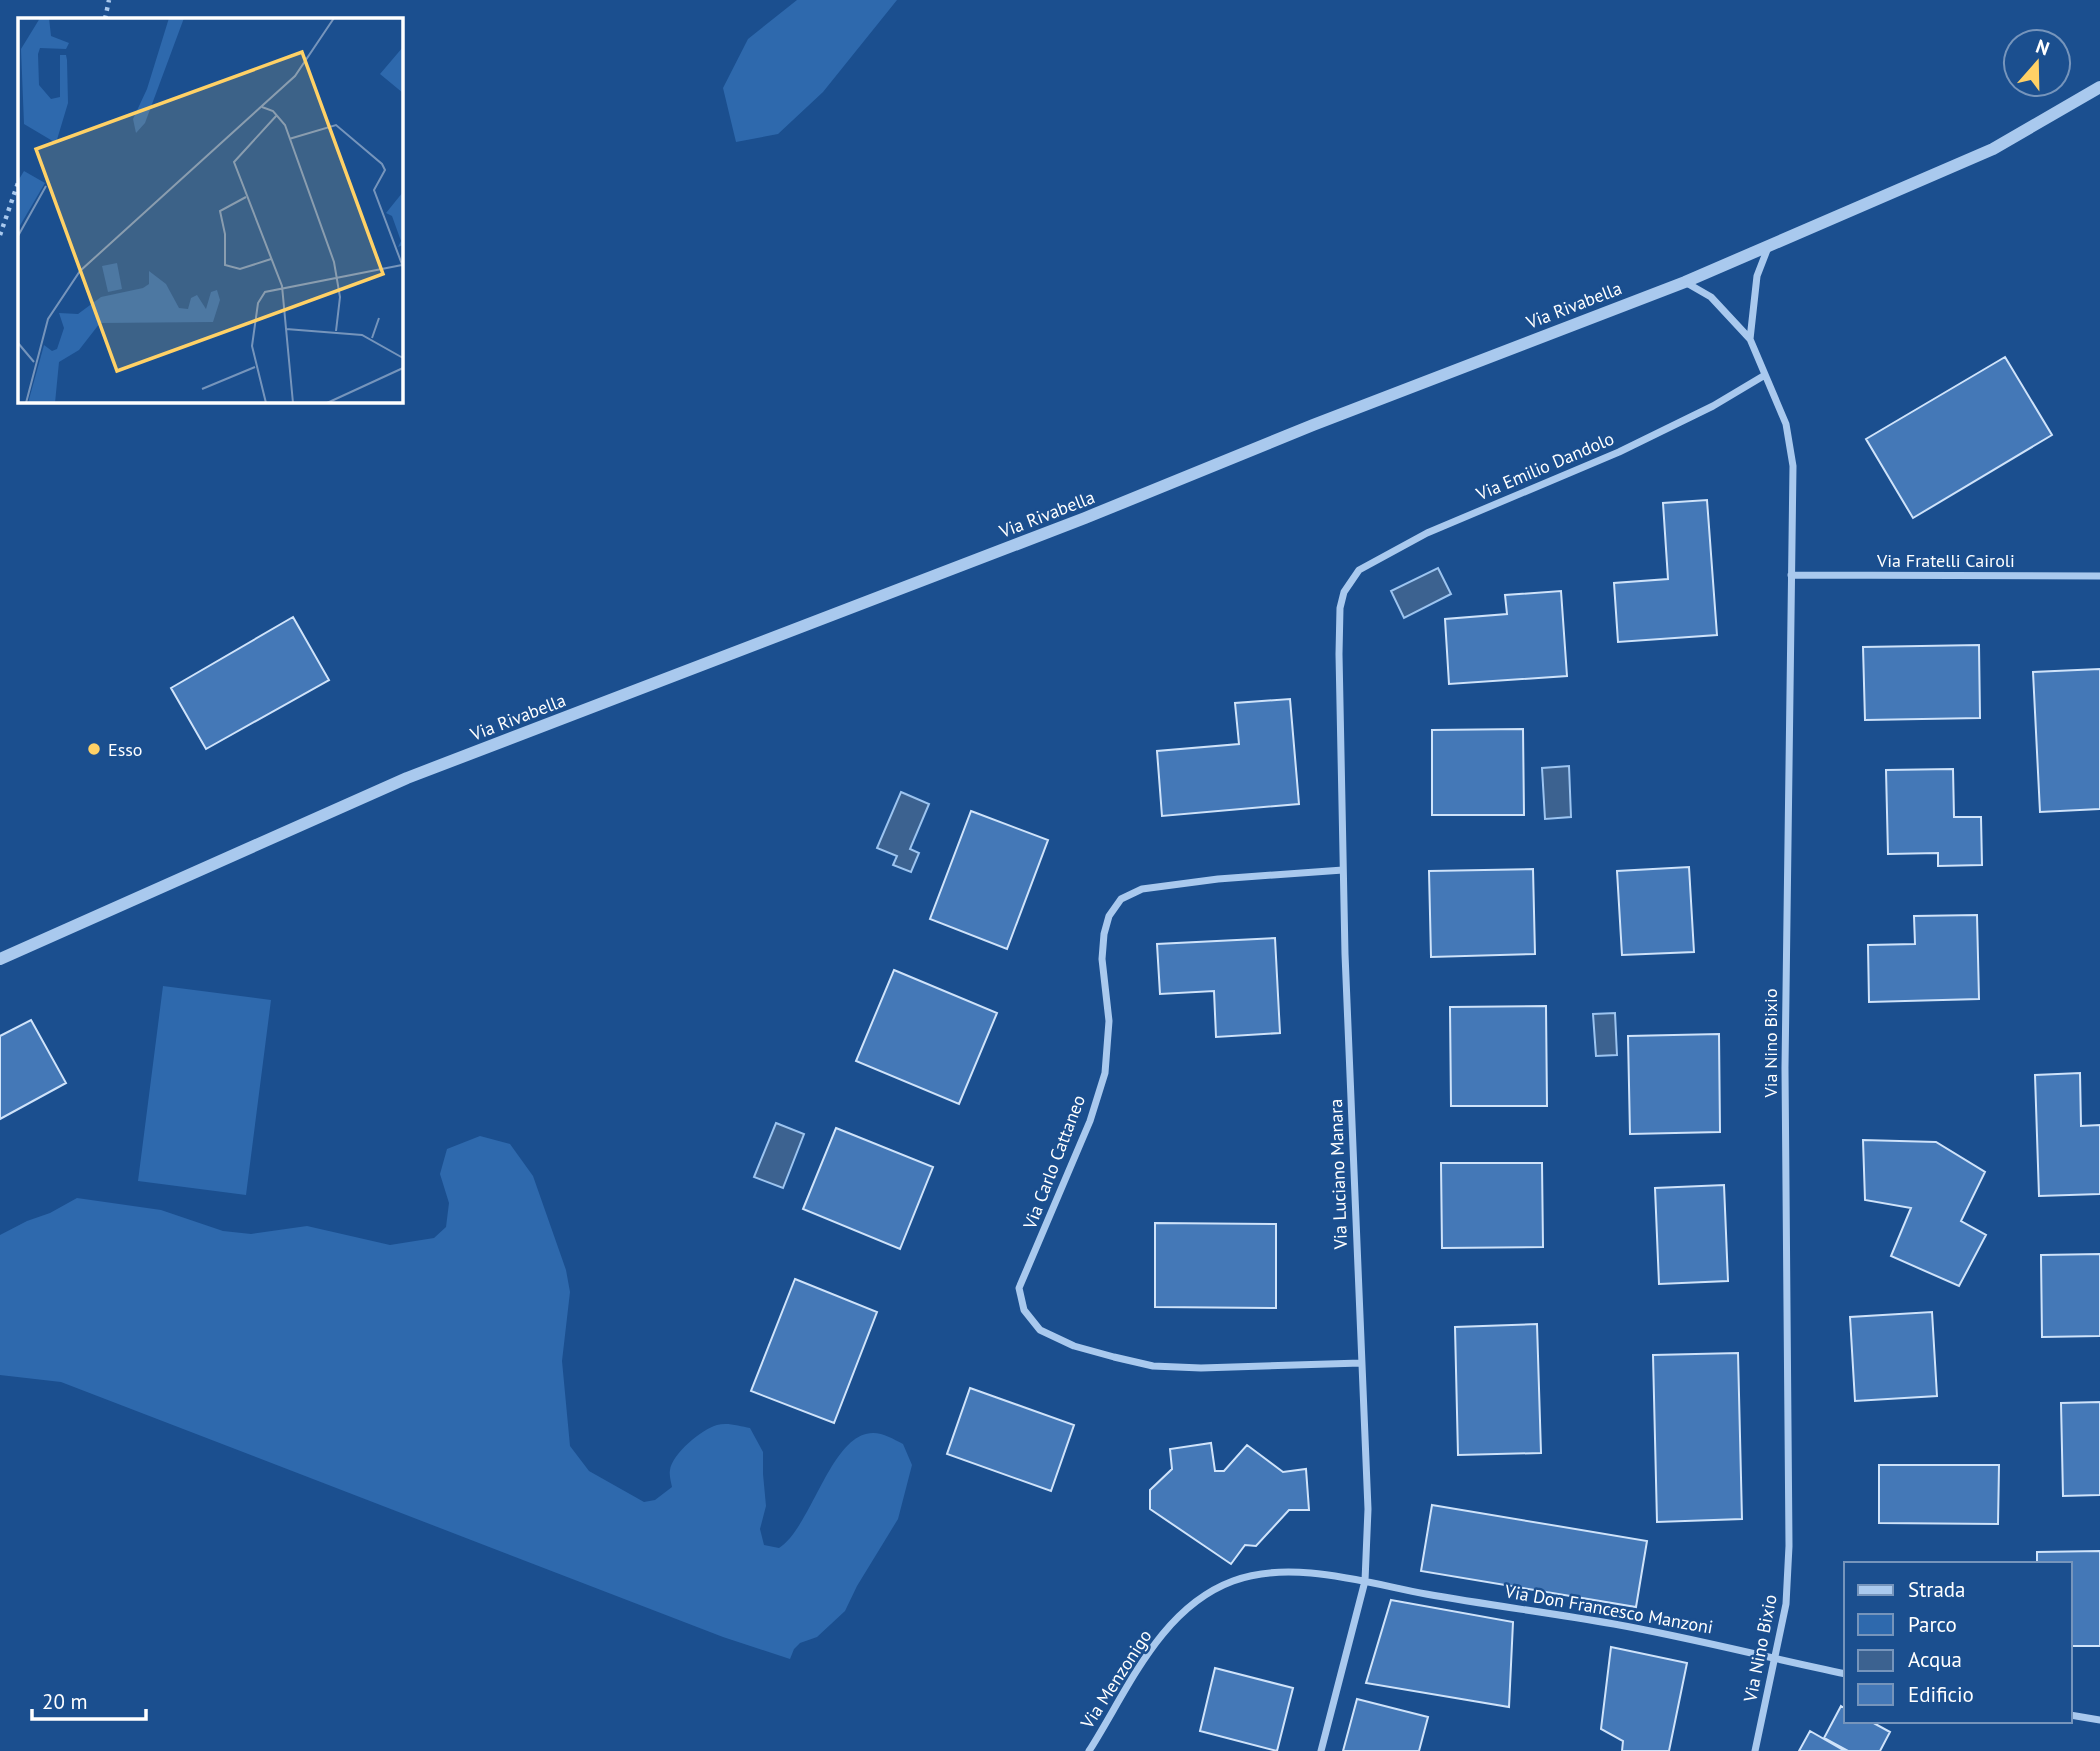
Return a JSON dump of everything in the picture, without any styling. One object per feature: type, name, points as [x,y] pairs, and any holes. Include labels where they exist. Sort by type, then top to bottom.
[{"type":"street","name":"Via Rivabella","points":[[0,959],[407,778],[1072,523],[1313,425],[1685,282],[1993,149],[2100,87]]},
{"type":"street","name":"Via Nino Bixio","points":[[1750,339],[1757,276],[1769,245]]},
{"type":"street","name":"Via Nino Bixio","points":[[1685,282],[1711,297],[1750,339],[1786,424],[1793,466],[1785,1069],[1788,1546],[1786,1604],[1755,1751]]},
{"type":"street","name":"Via Emilio Dandolo","points":[[1344,592],[1359,570],[1427,533],[1619,452],[1713,406],[1765,375]]},
{"type":"street","name":"Via Fratelli Cairoli","points":[[1791,575],[2100,576]]},
{"type":"street","name":"Via Luciano Manara","points":[[1321,1751],[1365,1581],[1368,1509],[1343,870],[1339,654],[1340,608],[1344,592]]},
{"type":"street","name":"Via Carlo Cattaneo","points":[[1343,870],[1142,889],[1121,898],[1109,916],[1104,934],[1102,959],[1109,1021],[1105,1073],[1090,1121],[1019,1289],[1024,1310],[1040,1330],[1074,1346],[1153,1366],[1201,1368],[1361,1363]]},
{"type":"street","name":"Via Menzonigo","points":[[1089,1751],[1157,1641],[1186,1609],[1200,1599],[1233,1581],[1269,1572],[1365,1581]]},
{"type":"street","name":"Via Don Francesco Manzoni","points":[[1365,1581],[1425,1594],[1614,1624],[1844,1674]]},
{"type":"street","points":[[2072,1715],[2100,1720]]},
{"type":"path","points":[[105,18],[109,0]]},
{"type":"path","points":[[0,235],[18,183]]},
{"type":"green space","points":[[797,0],[897,0],[823,92],[778,134],[736,142],[723,88],[748,39]]},
{"type":"green space","points":[[163,986],[271,1000],[246,1195],[138,1181]]},
{"type":"green space","points":[[480,1136],[510,1144],[533,1176],[566,1270],[570,1292],[562,1361],[570,1446],[589,1471],[644,1502],[655,1500],[672,1487],[672,1464],[696,1437],[721,1424],[750,1428],[763,1452],[766,1506],[760,1529],[764,1545],[779,1548],[802,1521],[845,1448],[858,1437],[877,1433],[903,1444],[912,1465],[898,1519],[845,1611],[817,1637],[800,1643],[790,1659],[723,1637],[61,1382],[0,1375],[0,1235],[27,1221],[50,1213],[77,1198],[161,1210],[223,1231],[251,1234],[307,1226],[390,1245],[434,1238],[446,1227],[449,1203],[440,1174],[447,1149]]},
{"type":"water","points":[[1438,568],[1451,594],[1404,618],[1391,591]]},
{"type":"water","points":[[1569,766],[1571,817],[1545,819],[1542,768]]},
{"type":"water","points":[[901,792],[929,804],[910,849],[919,853],[911,872],[893,865],[897,856],[877,848]]},
{"type":"water","points":[[1615,1013],[1617,1055],[1596,1056],[1593,1014]]},
{"type":"water","points":[[776,1123],[804,1134],[783,1188],[754,1177]]},
{"type":"building","points":[[2005,357],[2052,435],[1913,518],[1866,439]]},
{"type":"building","points":[[1707,500],[1717,635],[1618,642],[1614,583],[1668,579],[1663,503]]},
{"type":"building","points":[[1561,591],[1567,676],[1449,684],[1445,619],[1507,614],[1505,595]]},
{"type":"building","points":[[293,617],[329,680],[206,749],[171,688]]},
{"type":"building","points":[[1979,645],[1980,718],[1865,720],[1863,647]]},
{"type":"building","points":[[2100,669],[2100,809],[2040,812],[2033,672]]},
{"type":"building","points":[[1290,699],[1299,804],[1162,816],[1157,751],[1239,744],[1235,703]]},
{"type":"building","points":[[1523,729],[1524,815],[1432,815],[1432,730]]},
{"type":"building","points":[[1953,769],[1954,817],[1981,817],[1982,865],[1938,866],[1938,853],[1888,854],[1886,770]]},
{"type":"building","points":[[971,811],[1048,840],[1007,949],[930,919]]},
{"type":"building","points":[[1689,867],[1694,952],[1622,955],[1617,871]]},
{"type":"building","points":[[1533,869],[1535,954],[1431,957],[1429,871]]},
{"type":"building","points":[[1977,915],[1979,999],[1869,1002],[1868,945],[1915,944],[1914,916]]},
{"type":"building","points":[[1275,938],[1280,1033],[1216,1037],[1214,991],[1160,994],[1157,944]]},
{"type":"building","points":[[894,970],[997,1013],[959,1104],[856,1061]]},
{"type":"building","points":[[1546,1006],[1547,1106],[1451,1106],[1450,1007]]},
{"type":"building","points":[[31,1020],[66,1083],[0,1119],[0,1036]]},
{"type":"building","points":[[1719,1034],[1720,1132],[1630,1134],[1628,1036]]},
{"type":"building","points":[[2080,1073],[2081,1126],[2100,1125],[2100,1194],[2039,1196],[2035,1075]]},
{"type":"building","points":[[836,1128],[933,1167],[900,1249],[803,1209]]},
{"type":"building","points":[[1863,1140],[1936,1142],[1985,1172],[1961,1221],[1986,1235],[1959,1286],[1891,1256],[1911,1208],[1865,1200]]},
{"type":"building","points":[[1441,1163],[1542,1163],[1543,1247],[1442,1248]]},
{"type":"building","points":[[1724,1185],[1728,1281],[1659,1284],[1655,1188]]},
{"type":"building","points":[[1155,1223],[1276,1224],[1276,1308],[1155,1307]]},
{"type":"building","points":[[2100,1254],[2100,1336],[2042,1337],[2041,1255]]},
{"type":"building","points":[[795,1279],[877,1312],[834,1423],[751,1391]]},
{"type":"building","points":[[1932,1312],[1937,1396],[1855,1401],[1850,1317]]},
{"type":"building","points":[[1537,1324],[1541,1453],[1458,1455],[1455,1327]]},
{"type":"building","points":[[1738,1353],[1742,1519],[1657,1522],[1653,1355]]},
{"type":"building","points":[[970,1388],[1074,1425],[1051,1491],[947,1454]]},
{"type":"building","points":[[2100,1402],[2100,1495],[2063,1496],[2061,1403]]},
{"type":"building","points":[[1211,1443],[1215,1471],[1224,1471],[1247,1445],[1283,1472],[1306,1469],[1309,1510],[1289,1510],[1256,1546],[1245,1545],[1231,1564],[1150,1509],[1150,1490],[1172,1469],[1170,1449]]},
{"type":"building","points":[[1879,1465],[1999,1465],[1998,1524],[1879,1523]]},
{"type":"building","points":[[1432,1505],[1647,1541],[1636,1607],[1421,1571]]},
{"type":"building","points":[[2100,1551],[2100,1646],[2072,1646],[2072,1562],[2037,1562],[2037,1552]]},
{"type":"building","points":[[1391,1600],[1513,1622],[1509,1707],[1366,1683]]},
{"type":"building","points":[[1611,1647],[1687,1663],[1669,1751],[1622,1751],[1623,1741],[1601,1729]]},
{"type":"building","points":[[1215,1668],[1293,1688],[1277,1751],[1200,1731]]},
{"type":"building","points":[[1357,1699],[1428,1717],[1419,1751],[1343,1751]]},
{"type":"building","points":[[1841,1706],[1844,1708],[1844,1723],[1874,1723],[1890,1732],[1880,1751],[1848,1751],[1824,1738]]},
{"type":"building","points":[[1810,1731],[1845,1751],[1799,1751]]},
{"type":"place","name":"Esso","points":[[94,749]]}]
